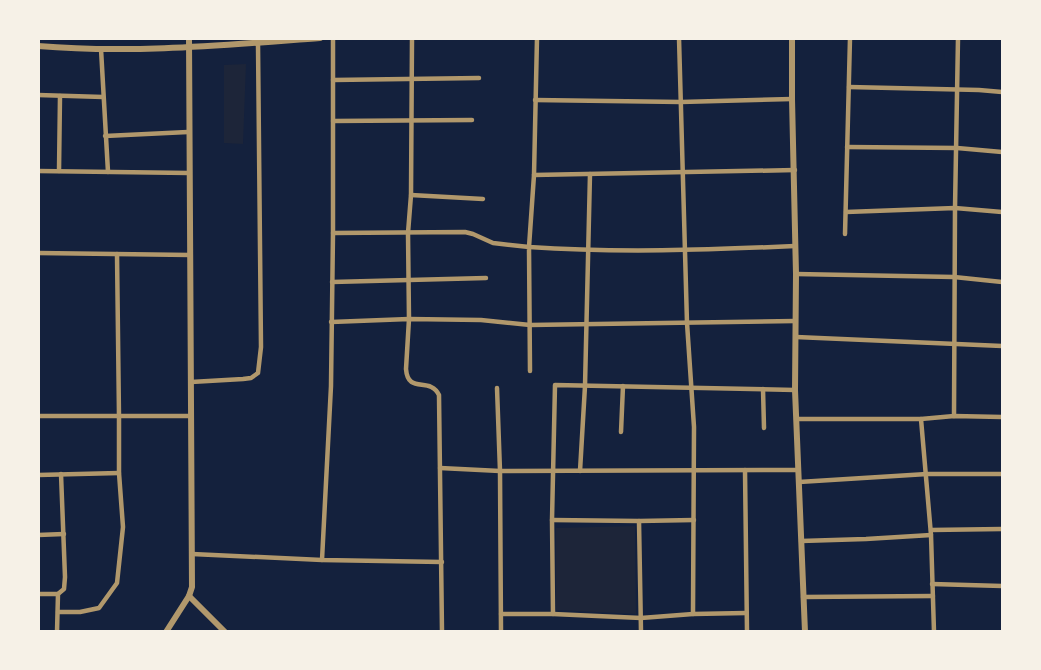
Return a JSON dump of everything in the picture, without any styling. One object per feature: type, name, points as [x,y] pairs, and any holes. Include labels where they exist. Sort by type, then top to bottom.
[{"type":"street","points":[[166,632],[192,587],[189,38]]},
{"type":"street","points":[[38,46],[71,49],[190,48],[320,38]]},
{"type":"street","points":[[322,560],[331,386],[334,233],[333,38]]},
{"type":"street","points":[[412,38],[411,195],[408,233],[410,279],[406,376],[414,384],[432,386],[439,395],[442,632]]},
{"type":"street","points":[[530,371],[529,247],[534,175],[537,38]]},
{"type":"street","points":[[679,38],[687,323],[694,427],[693,614]]},
{"type":"street","points":[[792,38],[795,390],[804,632]]},
{"type":"street","points":[[845,234],[850,38]]},
{"type":"street","points":[[954,416],[954,208],[958,38]]},
{"type":"street","points":[[191,382],[243,379],[258,373],[261,347],[258,44]]},
{"type":"street","points":[[101,49],[108,172]]},
{"type":"street","points":[[333,80],[479,78]]},
{"type":"street","points":[[849,87],[1003,92]]},
{"type":"street","points":[[38,95],[103,97]]},
{"type":"street","points":[[59,172],[60,96]]},
{"type":"street","points":[[535,100],[681,102],[792,99]]},
{"type":"street","points":[[333,121],[472,120]]},
{"type":"street","points":[[106,136],[188,132]]},
{"type":"street","points":[[847,147],[957,148],[1003,152]]},
{"type":"street","points":[[534,175],[794,170]]},
{"type":"street","points":[[38,171],[189,173]]},
{"type":"street","points":[[580,471],[585,386],[590,174]]},
{"type":"street","points":[[411,195],[483,199]]},
{"type":"street","points":[[846,212],[954,208],[1003,212]]},
{"type":"street","points":[[334,233],[465,232],[493,243],[588,251],[685,251],[795,246]]},
{"type":"street","points":[[38,253],[190,254]]},
{"type":"street","points":[[58,612],[80,612],[99,608],[117,583],[123,527],[119,473],[117,254]]},
{"type":"street","points":[[796,274],[954,277],[1003,282]]},
{"type":"street","points":[[332,282],[486,278]]},
{"type":"street","points":[[331,322],[409,318],[481,320],[530,325],[796,321]]},
{"type":"street","points":[[796,337],[1003,346]]},
{"type":"street","points":[[553,614],[555,385],[795,390]]},
{"type":"street","points":[[621,432],[623,386]]},
{"type":"street","points":[[497,388],[501,632]]},
{"type":"street","points":[[763,389],[764,428]]},
{"type":"street","points":[[38,416],[191,416]]},
{"type":"street","points":[[796,419],[1003,417]]},
{"type":"street","points":[[921,419],[931,533],[934,632]]},
{"type":"street","points":[[440,468],[499,471],[798,470]]},
{"type":"street","points":[[745,470],[747,632]]},
{"type":"street","points":[[38,475],[119,473]]},
{"type":"street","points":[[38,594],[58,594],[64,589],[61,474]]},
{"type":"street","points":[[799,482],[927,474],[1003,474]]},
{"type":"street","points":[[552,520],[694,520]]},
{"type":"street","points":[[639,521],[641,632]]},
{"type":"street","points":[[801,541],[1003,529]]},
{"type":"street","points":[[38,535],[64,534]]},
{"type":"street","points":[[191,554],[442,562]]},
{"type":"street","points":[[932,584],[1003,586]]},
{"type":"street","points":[[57,632],[58,594]]},
{"type":"street","points":[[189,596],[225,632]]},
{"type":"street","points":[[803,597],[933,596]]},
{"type":"street","points":[[501,614],[641,618],[746,613]]},
{"type":"shaded area","points":[[246,64],[243,144],[224,143],[224,65]]},
{"type":"shaded area","points":[[635,526],[636,614],[556,610],[556,528]]}]
